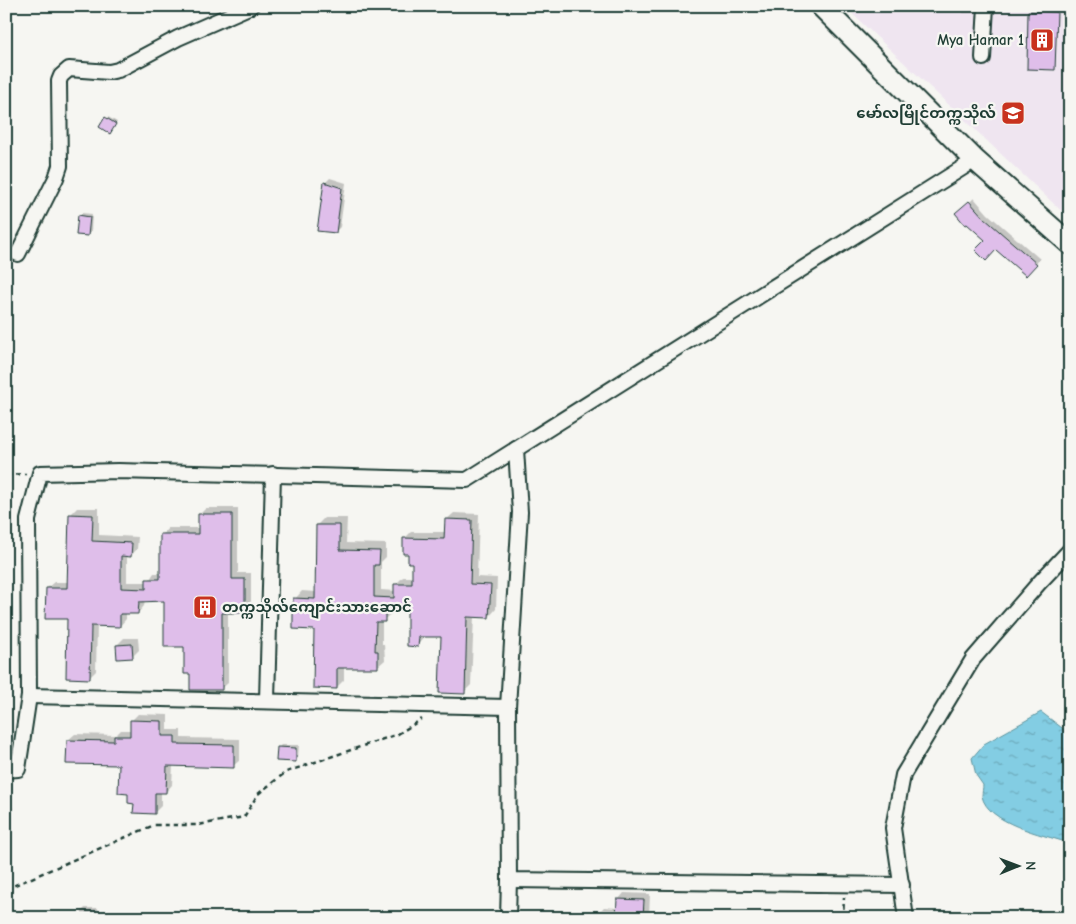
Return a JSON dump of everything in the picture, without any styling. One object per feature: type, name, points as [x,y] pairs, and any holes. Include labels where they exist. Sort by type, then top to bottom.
[{"type":"main road","points":[[821,6],[976,160],[1070,244]]},
{"type":"street","points":[[18,254],[60,166],[59,81],[65,72],[69,69],[109,72],[118,70],[178,38],[251,6]]},
{"type":"street","points":[[982,58],[986,6]]},
{"type":"street","points":[[6,770],[18,769],[29,696],[28,520],[40,474],[118,471],[467,480],[976,160]]},
{"type":"street","points":[[508,918],[508,707],[520,512],[516,449]]},
{"type":"street","points":[[267,700],[273,474]]},
{"type":"street","points":[[906,918],[893,828],[903,775],[973,659],[1070,550]]},
{"type":"street","points":[[29,696],[445,704],[508,707]]},
{"type":"street","points":[[509,880],[902,885]]},
{"type":"path","points":[[6,474],[40,474]]},
{"type":"path","points":[[6,889],[154,826],[198,825],[244,817],[258,794],[286,772],[398,734],[445,704]]},
{"type":"path","points":[[843,918],[844,884]]},
{"type":"shaded area","name":"မော်လမြိုင်တက္ကသိုလ်","points":[[844,6],[1070,6],[1070,219]]},
{"type":"water","points":[[1041,712],[1070,734],[1070,841],[1066,842],[1017,826],[994,814],[986,805],[982,796],[983,785],[976,775],[972,758],[984,744]]},
{"type":"building","name":"Mya Hamar 1","points":[[1028,11],[1057,12],[1055,70],[1027,69]]},
{"type":"building","points":[[105,117],[116,124],[110,134],[99,127]]},
{"type":"building","points":[[324,182],[342,188],[336,233],[317,231]]},
{"type":"building","points":[[969,201],[984,218],[1037,264],[1026,276],[996,250],[986,261],[975,250],[985,240],[967,224],[965,225],[955,213]]},
{"type":"building","points":[[78,215],[90,217],[88,236],[76,235]]},
{"type":"building","points":[[69,514],[93,515],[92,541],[132,543],[131,557],[121,556],[121,588],[146,589],[146,579],[160,579],[160,534],[198,534],[198,514],[232,514],[232,579],[245,579],[245,613],[222,613],[222,690],[190,690],[190,674],[184,674],[184,647],[164,647],[164,601],[139,602],[138,614],[120,614],[120,627],[91,626],[90,679],[66,678],[67,619],[45,619],[46,588],[67,588]]},
{"type":"building","points":[[445,519],[472,520],[470,584],[491,585],[489,618],[467,617],[465,694],[439,693],[441,637],[419,637],[418,647],[407,646],[407,609],[385,609],[385,622],[376,622],[375,651],[378,651],[378,668],[337,668],[337,689],[313,688],[314,630],[293,629],[293,598],[315,599],[316,525],[340,525],[340,550],[380,551],[379,565],[374,565],[374,597],[394,598],[394,584],[412,584],[412,563],[408,563],[408,554],[403,554],[403,538],[444,539]]},
{"type":"building","points":[[132,644],[133,658],[117,659],[116,645]]},
{"type":"building","points":[[130,720],[162,721],[162,736],[175,736],[175,744],[234,745],[234,768],[167,766],[166,793],[155,793],[155,814],[133,813],[134,804],[128,803],[128,794],[118,793],[119,765],[66,764],[67,740],[114,741],[114,736],[130,736]]},
{"type":"building","points":[[277,747],[296,748],[296,762],[276,761]]},
{"type":"building","points":[[617,899],[644,900],[643,918],[616,918]]},
{"type":"place","name":"Mya Hamar 1","points":[[1042,40]]},
{"type":"place","name":"မော်လမြိုင်တက္ကသိုလ်","points":[[1013,113]]},
{"type":"place","name":"တက္ကသိုလ်ကျောင်းသားဆောင်","points":[[205,607]]}]
